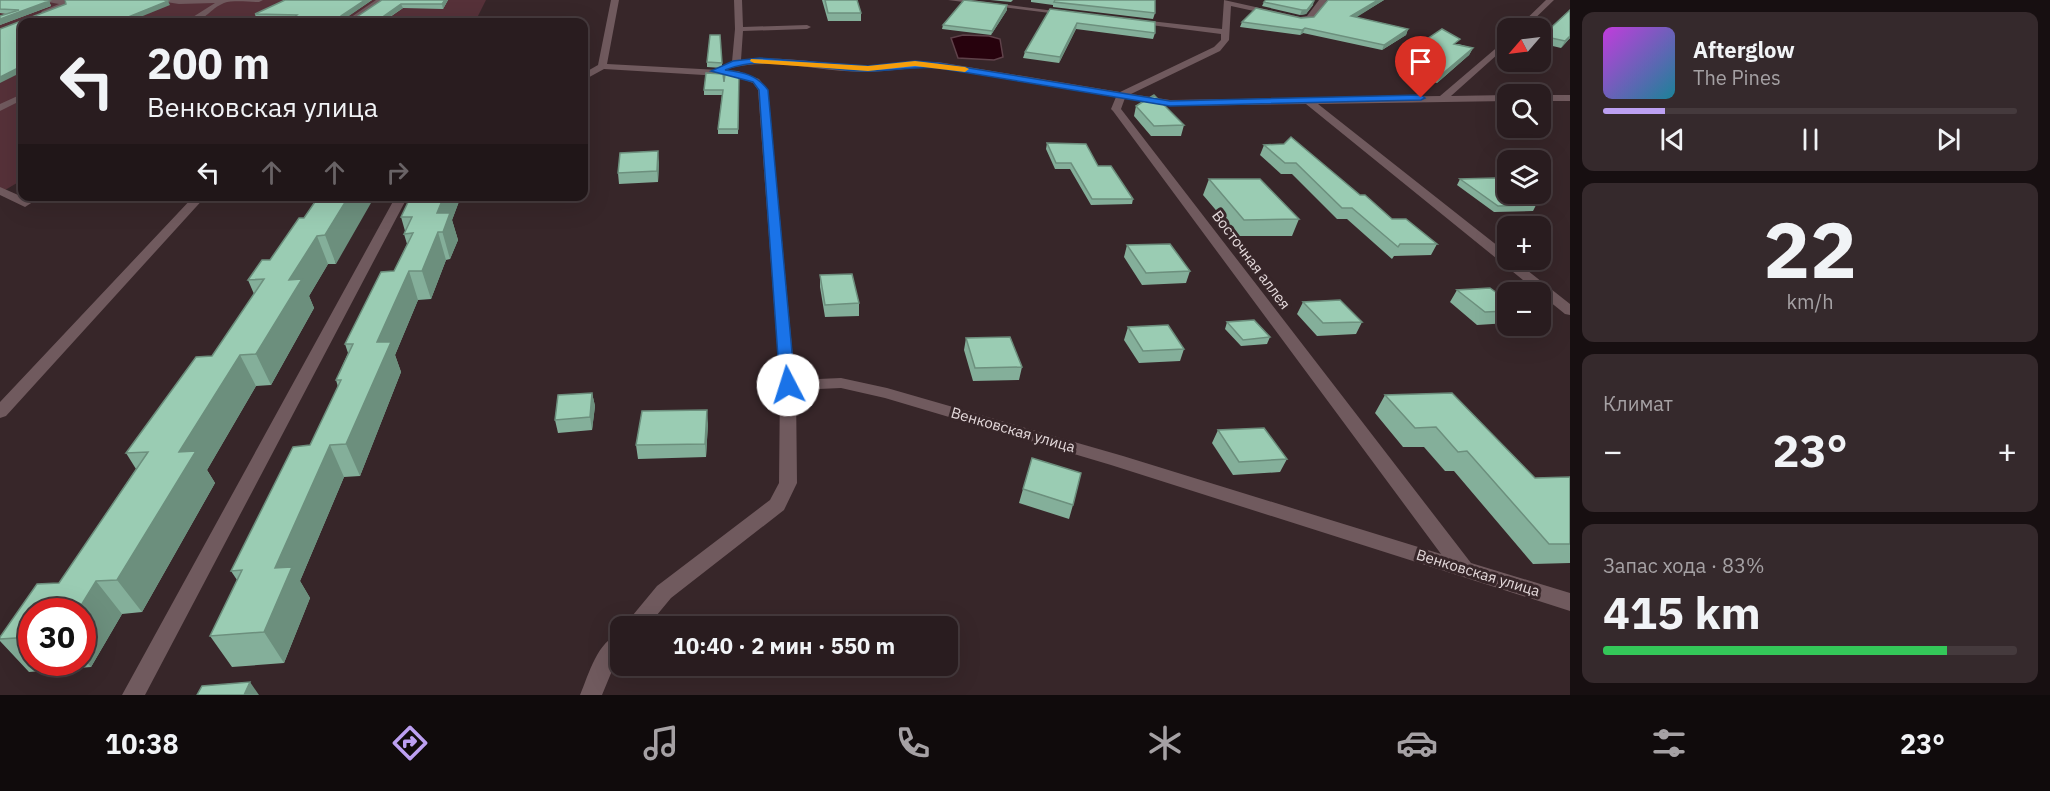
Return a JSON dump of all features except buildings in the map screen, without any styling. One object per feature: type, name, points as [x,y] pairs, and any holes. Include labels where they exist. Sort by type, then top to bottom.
[{"type":"street","points":[[31,18],[63,6],[63,2],[41,0]]},
{"type":"street","points":[[158,0],[220,2],[259,0]]},
{"type":"street","points":[[354,18],[381,0]]},
{"type":"street","points":[[602,66],[615,0]]},
{"type":"street","points":[[736,63],[739,29],[738,0]]},
{"type":"street","points":[[952,0],[1070,14]]},
{"type":"street","points":[[1121,95],[1217,49],[1225,40],[1228,2],[1300,19],[1309,18],[1323,0]]},
{"type":"street","points":[[1531,18],[1550,0]]},
{"type":"street","points":[[198,18],[220,2]]},
{"type":"street","points":[[1130,21],[1224,32]]},
{"type":"street","points":[[739,29],[807,27]]},
{"type":"street","points":[[1444,97],[1497,50]]},
{"type":"street","points":[[715,71],[736,63],[760,60],[868,69],[915,64],[938,65],[1170,103],[1497,98]]},
{"type":"street","points":[[588,75],[602,66],[715,71],[738,74],[756,81],[763,90],[788,385],[788,483],[777,506],[664,592],[643,616]]},
{"type":"street","name":"Восточная аллея","points":[[1121,95],[1116,109],[1464,569]]},
{"type":"street","points":[[1551,98],[1570,98]]},
{"type":"street","points":[[0,108],[18,100]]},
{"type":"street","points":[[1307,100],[1570,311]]},
{"type":"street","points":[[0,190],[18,199]]},
{"type":"street","points":[[0,412],[196,201]]},
{"type":"street","points":[[133,695],[399,201]]},
{"type":"street","name":"Венковская улица","points":[[788,385],[841,383],[887,393],[1117,460],[1570,602]]},
{"type":"street","points":[[591,695],[610,655]]},
{"type":"shaded area","points":[[0,0],[486,0],[477,18],[18,18],[18,182],[0,193]]},
{"type":"shaded area","points":[[963,35],[989,36],[1000,39],[1003,57],[994,60],[958,58],[951,38]]},
{"type":"slow traffic","points":[[754,61],[868,69],[915,64],[965,69]]},
{"type":"route","points":[[788,385],[763,90],[756,81],[738,74],[715,71],[736,63],[760,60],[868,69],[915,64],[938,65],[1170,103],[1421,98]]}]
